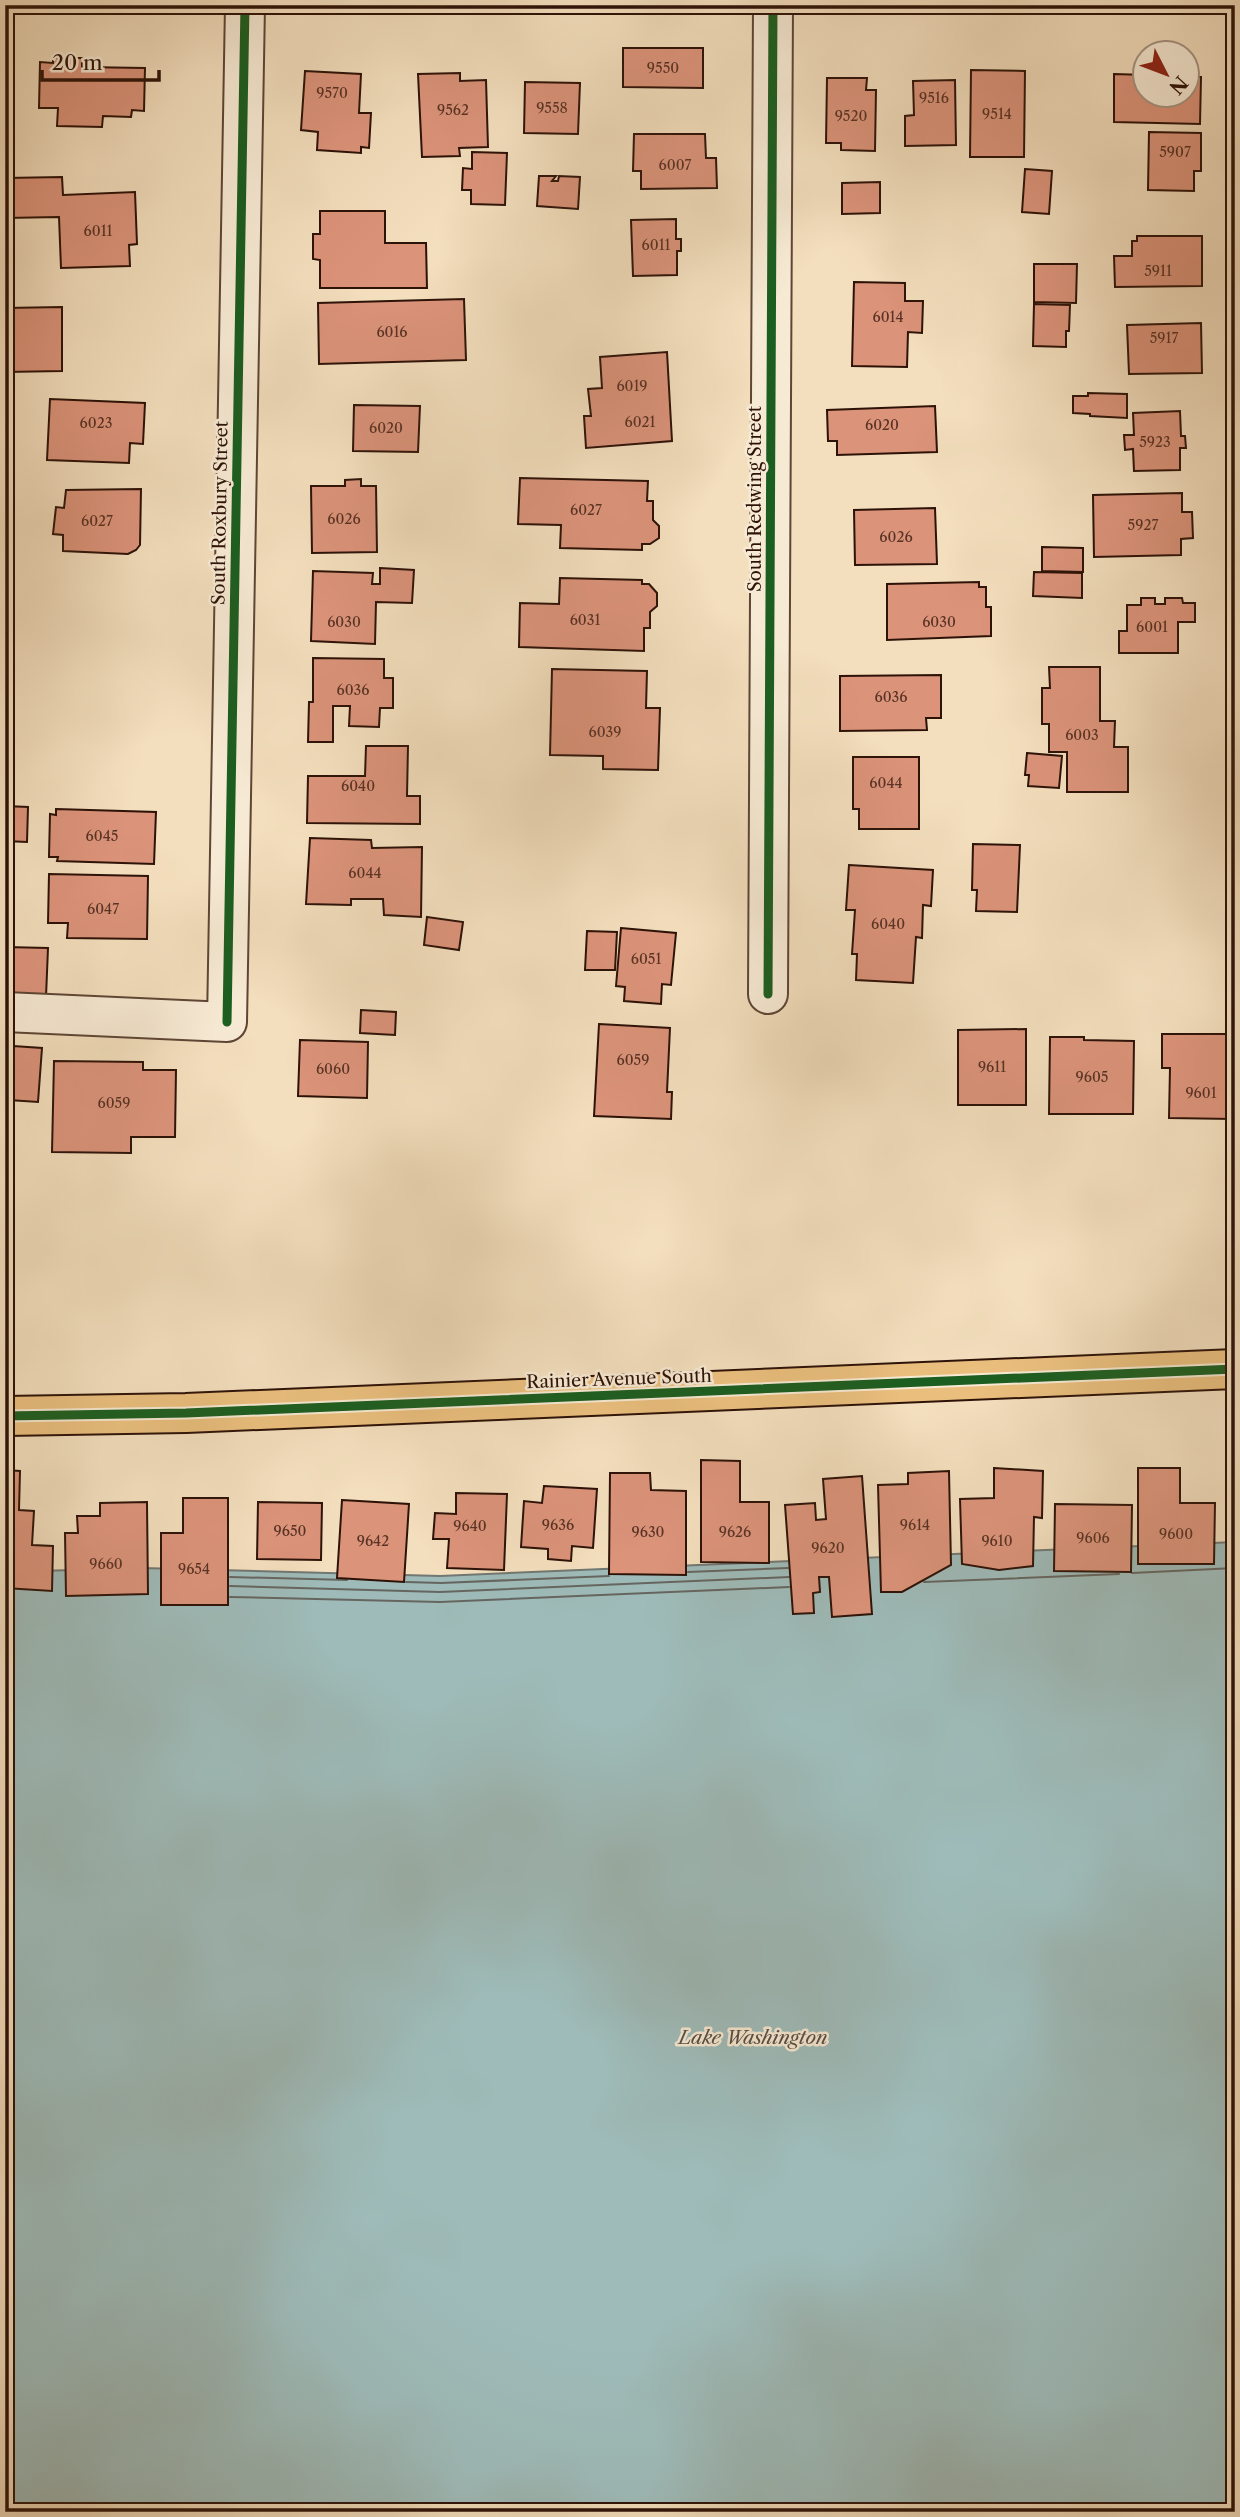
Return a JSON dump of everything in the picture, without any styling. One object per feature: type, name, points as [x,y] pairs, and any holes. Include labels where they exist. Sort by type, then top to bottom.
[{"type":"main road","name":"Rainier Avenue South","points":[[5,1416],[186,1413],[1235,1369]]},
{"type":"street","name":"South Roxbury Street","points":[[5,1012],[227,1022],[245,5]]},
{"type":"street","name":"South Redwing Street","points":[[768,994],[773,5]]},
{"type":"green space","points":[[1233,1430],[1235,1542],[1228,1543]]},
{"type":"water","name":"Lake Washington","points":[[1235,1542],[1235,2512],[5,2512],[5,1572],[142,1568],[440,1576]]},
{"type":"building","points":[[623,48],[703,48],[703,88],[623,87]]},
{"type":"building","points":[[53,58],[82,58],[82,67],[145,68],[144,111],[132,110],[131,117],[103,116],[102,127],[57,126],[58,108],[39,108],[40,62],[53,63]]},
{"type":"building","points":[[971,70],[1025,71],[1024,157],[970,157]]},
{"type":"building","points":[[305,71],[361,74],[359,113],[371,113],[369,148],[361,147],[361,153],[317,150],[318,132],[301,130]]},
{"type":"building","points":[[460,73],[460,81],[486,80],[488,147],[459,148],[460,156],[422,157],[418,74]]},
{"type":"building","points":[[1114,74],[1132,75],[1132,108],[1200,108],[1200,124],[1114,122]]},
{"type":"building","points":[[827,78],[867,78],[866,90],[876,90],[875,151],[841,150],[841,143],[826,143]]},
{"type":"building","points":[[955,80],[956,145],[905,146],[905,116],[914,115],[913,81]]},
{"type":"building","points":[[525,82],[580,83],[578,134],[524,133]]},
{"type":"building","points":[[1149,132],[1201,133],[1201,171],[1194,171],[1194,191],[1148,190]]},
{"type":"building","points":[[634,134],[705,134],[706,158],[716,158],[717,188],[641,189],[641,171],[633,171]]},
{"type":"building","points":[[472,152],[507,153],[505,205],[471,204],[471,190],[462,190],[463,168],[472,169]]},
{"type":"building","points":[[1025,169],[1052,171],[1049,214],[1022,212]]},
{"type":"building","points":[[539,176],[556,176],[552,181],[558,181],[559,176],[580,177],[578,209],[537,206]]},
{"type":"building","points":[[62,177],[63,195],[135,192],[137,244],[129,245],[130,266],[61,268],[59,217],[5,218],[5,178]]},
{"type":"building","points":[[880,182],[880,213],[842,214],[842,183]]},
{"type":"building","points":[[320,211],[385,211],[385,243],[426,243],[427,288],[320,288],[320,260],[313,259],[313,234],[320,234]]},
{"type":"building","points":[[676,219],[676,239],[681,239],[681,251],[677,251],[677,275],[633,276],[631,220]]},
{"type":"building","points":[[1137,236],[1202,236],[1202,286],[1115,287],[1114,256],[1132,256],[1132,241],[1137,241]]},
{"type":"building","points":[[1034,264],[1077,264],[1076,303],[1034,302]]},
{"type":"building","points":[[854,282],[905,283],[905,301],[923,301],[922,333],[908,332],[907,367],[852,366]]},
{"type":"building","points":[[464,299],[466,360],[319,364],[318,303]]},
{"type":"building","points":[[1034,304],[1070,305],[1066,347],[1033,346]]},
{"type":"building","points":[[62,307],[62,371],[5,372],[5,308]]},
{"type":"building","points":[[1201,323],[1202,373],[1129,374],[1127,325]]},
{"type":"building","points":[[667,352],[672,441],[586,448],[584,416],[591,416],[588,389],[602,388],[600,357]]},
{"type":"building","points":[[1088,393],[1127,394],[1127,418],[1073,413],[1073,396],[1088,396]]},
{"type":"building","points":[[50,399],[145,403],[143,444],[130,443],[129,463],[47,460]]},
{"type":"building","points":[[354,405],[420,406],[418,452],[353,451]]},
{"type":"building","points":[[935,406],[937,452],[837,455],[837,441],[828,441],[827,410]]},
{"type":"building","points":[[1180,411],[1181,436],[1185,436],[1186,448],[1180,448],[1180,470],[1134,471],[1133,449],[1125,450],[1124,435],[1134,435],[1133,413]]},
{"type":"building","points":[[520,478],[648,481],[647,501],[653,501],[653,520],[659,526],[659,538],[650,544],[642,544],[642,550],[560,548],[561,525],[518,524]]},
{"type":"building","points":[[361,479],[361,486],[376,486],[377,552],[312,553],[311,486],[345,486],[345,480]]},
{"type":"building","points":[[141,489],[140,545],[136,550],[128,554],[63,551],[63,535],[53,534],[56,507],[64,508],[66,490]]},
{"type":"building","points":[[1182,493],[1182,512],[1192,512],[1193,538],[1181,539],[1181,555],[1094,557],[1093,495]]},
{"type":"building","points":[[935,508],[937,564],[855,565],[854,510]]},
{"type":"building","points":[[1042,547],[1083,548],[1083,572],[1042,571]]},
{"type":"building","points":[[380,568],[414,570],[412,603],[376,602],[375,644],[311,641],[313,571],[373,573],[372,584],[380,584]]},
{"type":"building","points":[[1034,572],[1082,573],[1082,598],[1033,596]]},
{"type":"building","points":[[560,578],[642,580],[642,584],[649,584],[657,593],[657,606],[650,612],[650,628],[644,628],[644,651],[519,647],[520,603],[559,604]]},
{"type":"building","points":[[979,582],[979,587],[986,587],[986,607],[991,607],[991,636],[887,640],[887,584]]},
{"type":"building","points":[[1141,598],[1155,598],[1155,604],[1165,604],[1165,598],[1182,598],[1183,603],[1195,603],[1195,622],[1178,622],[1178,653],[1119,653],[1119,631],[1127,631],[1127,605],[1141,605]]},
{"type":"building","points":[[313,658],[384,659],[384,678],[393,678],[393,708],[380,708],[379,727],[349,726],[350,706],[333,706],[333,742],[308,742],[309,702],[313,702]]},
{"type":"building","points":[[1049,667],[1100,667],[1100,721],[1115,721],[1114,747],[1128,747],[1128,792],[1067,792],[1067,752],[1049,752],[1049,724],[1042,724],[1042,688],[1050,688]]},
{"type":"building","points":[[552,669],[647,671],[646,708],[660,708],[658,770],[603,769],[603,756],[550,755]]},
{"type":"building","points":[[941,675],[941,718],[926,718],[927,730],[840,731],[840,676]]},
{"type":"building","points":[[366,746],[408,746],[407,796],[420,796],[420,824],[307,823],[308,776],[365,776]]},
{"type":"building","points":[[1027,753],[1062,756],[1059,788],[1028,786],[1029,775],[1025,775]]},
{"type":"building","points":[[853,757],[919,757],[919,829],[859,829],[859,809],[853,809]]},
{"type":"building","points":[[5,806],[28,807],[27,842],[5,841]]},
{"type":"building","points":[[56,809],[156,812],[154,864],[57,861],[58,857],[49,857],[50,814],[56,815]]},
{"type":"building","points":[[310,838],[371,840],[372,848],[422,847],[421,917],[384,915],[383,899],[351,899],[351,905],[306,904]]},
{"type":"building","points":[[973,844],[1020,845],[1017,912],[976,911],[977,890],[972,890]]},
{"type":"building","points":[[849,865],[933,870],[931,906],[923,905],[922,938],[916,937],[913,983],[856,980],[857,954],[852,954],[855,910],[846,910]]},
{"type":"building","points":[[49,874],[148,876],[147,939],[67,938],[68,923],[48,923]]},
{"type":"building","points":[[427,917],[463,922],[459,950],[424,945]]},
{"type":"building","points":[[621,928],[676,933],[671,985],[662,984],[661,1004],[624,1001],[625,987],[616,986]]},
{"type":"building","points":[[587,931],[617,932],[615,970],[585,970]]},
{"type":"building","points":[[5,947],[48,948],[46,997],[5,996]]},
{"type":"building","points":[[361,1010],[396,1012],[395,1035],[360,1033]]},
{"type":"building","points":[[599,1024],[670,1028],[667,1092],[672,1092],[671,1119],[594,1116]]},
{"type":"building","points":[[1026,1029],[1026,1105],[958,1105],[958,1030]]},
{"type":"building","points":[[1162,1034],[1232,1034],[1232,1119],[1169,1118],[1170,1068],[1162,1068]]},
{"type":"building","points":[[1050,1037],[1134,1041],[1133,1114],[1049,1114]]},
{"type":"building","points":[[300,1040],[368,1042],[367,1098],[298,1096]]},
{"type":"building","points":[[13,1046],[42,1048],[38,1102],[9,1100]]},
{"type":"building","points":[[54,1061],[143,1062],[143,1070],[176,1070],[175,1137],[131,1137],[131,1153],[52,1152]]},
{"type":"building","points":[[701,1460],[740,1461],[740,1502],[769,1502],[769,1563],[701,1562]]},
{"type":"building","points":[[994,1468],[1043,1471],[1042,1518],[1034,1517],[1033,1566],[999,1570],[962,1564],[960,1499],[994,1498]]},
{"type":"building","points":[[1138,1468],[1180,1468],[1180,1503],[1215,1503],[1214,1564],[1138,1564]]},
{"type":"building","points":[[5,1470],[20,1471],[19,1510],[34,1511],[32,1545],[53,1546],[52,1591],[5,1588]]},
{"type":"building","points":[[949,1471],[951,1565],[902,1592],[881,1592],[878,1485],[908,1484],[908,1473]]},
{"type":"building","points":[[610,1473],[650,1473],[651,1490],[686,1491],[686,1575],[609,1574]]},
{"type":"building","points":[[862,1476],[872,1614],[832,1617],[829,1577],[819,1577],[820,1592],[813,1593],[814,1613],[793,1614],[785,1505],[815,1503],[816,1520],[826,1519],[823,1479]]},
{"type":"building","points":[[544,1486],[597,1489],[593,1548],[572,1546],[571,1561],[548,1559],[548,1549],[521,1547],[524,1501],[542,1503]]},
{"type":"building","points":[[456,1493],[507,1494],[504,1570],[447,1568],[449,1539],[433,1539],[435,1513],[456,1514]]},
{"type":"building","points":[[183,1498],[228,1498],[228,1605],[161,1605],[161,1533],[183,1533]]},
{"type":"building","points":[[342,1500],[409,1504],[404,1582],[337,1578]]},
{"type":"building","points":[[147,1502],[148,1594],[66,1596],[65,1533],[78,1533],[77,1516],[100,1516],[100,1503]]},
{"type":"building","points":[[258,1502],[322,1503],[321,1560],[257,1559]]},
{"type":"building","points":[[1055,1504],[1132,1505],[1131,1572],[1054,1571]]},
{"type":"cycle path","points":[[227,1022],[245,5]]},
{"type":"cycle path","points":[[768,994],[773,5]]},
{"type":"cycle path","points":[[5,1416],[186,1413],[1235,1369]]}]
